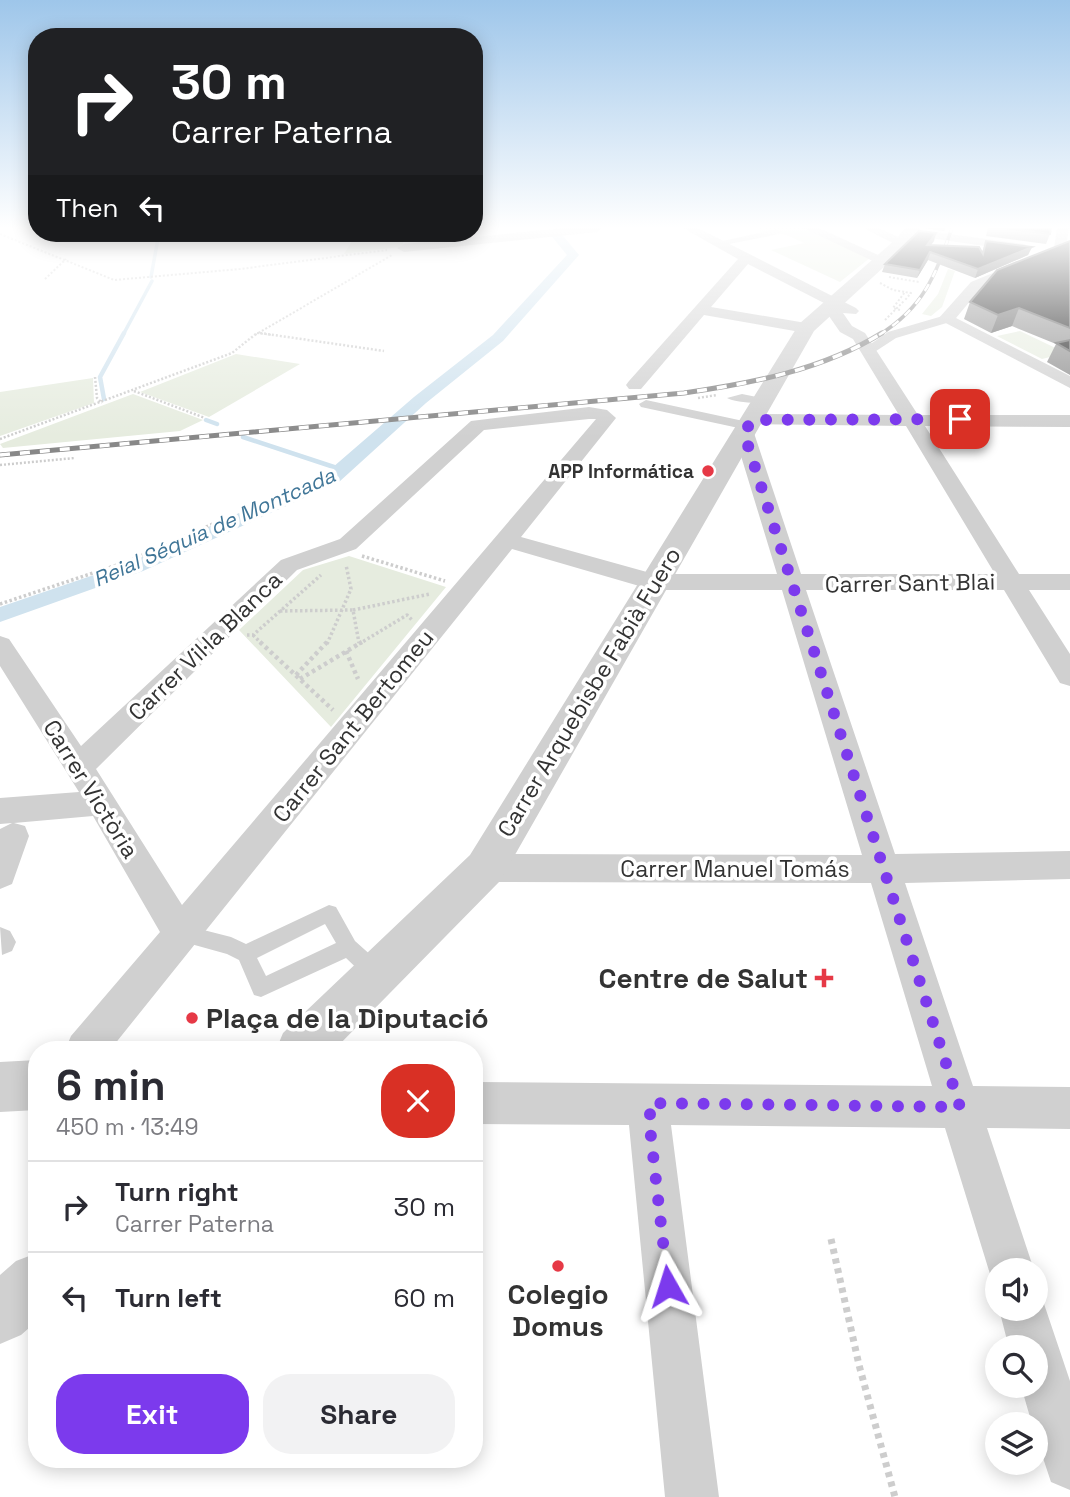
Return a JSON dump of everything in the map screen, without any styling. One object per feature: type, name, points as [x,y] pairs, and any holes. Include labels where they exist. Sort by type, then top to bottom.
[{"type":"street","points":[[635,385],[712,298]]},
{"type":"street","points":[[804,298],[863,343],[1070,676]]},
{"type":"street","name":"Carrer Arquebisbe Fabià Fuero","points":[[309,1041],[485,868],[752,411],[824,312],[841,298]]},
{"type":"street","points":[[863,343],[946,319],[964,298]]},
{"type":"street","points":[[701,310],[824,312]]},
{"type":"street","points":[[946,319],[1070,383]]},
{"type":"street","points":[[1021,358],[1062,402]]},
{"type":"street","points":[[646,404],[911,420],[1070,421]]},
{"type":"street","points":[[752,411],[794,584],[1007,1258]]},
{"type":"street","name":"Carrer Sant Bertomeu","points":[[92,1041],[505,540],[606,423],[606,416],[589,413],[482,423],[468,433]]},
{"type":"street","name":"Carrer Vil·la Blanca","points":[[79,766],[289,565],[348,544],[468,433]]},
{"type":"street","name":"Carrer Sant Blai","points":[[505,540],[653,582],[1070,582]]},
{"type":"street","name":"Carrer Victòria","points":[[0,645],[79,766],[180,933]]},
{"type":"street","points":[[0,874],[10,823],[102,803]]},
{"type":"street","name":"Carrer Manuel Tomás","points":[[485,868],[885,869],[1070,865]]},
{"type":"street","points":[[0,1087],[28,1085]]},
{"type":"street","points":[[483,1103],[1070,1108]]},
{"type":"street","points":[[650,1103],[650,1128],[692,1497]]},
{"type":"street","points":[[0,1314],[28,1290]]},
{"type":"street","points":[[1048,1392],[1070,1463]]},
{"type":"lane","points":[[246,954],[329,913],[348,947],[378,974]]},
{"type":"lane","points":[[180,933],[231,946],[246,954],[261,988],[348,947]]},
{"type":"path","points":[[0,439],[232,353],[257,333],[318,298]]},
{"type":"path","points":[[901,298],[893,308],[899,309],[907,298]]},
{"type":"path","points":[[257,333],[384,351]]},
{"type":"path","points":[[95,377],[97,398],[102,403]]},
{"type":"path","points":[[133,391],[205,418]]},
{"type":"path","points":[[646,404],[752,411]]},
{"type":"path","points":[[0,465],[75,458]]},
{"type":"path","points":[[0,604],[129,561],[213,524]]},
{"type":"path","points":[[298,677],[326,645],[351,589],[347,554],[455,583]]},
{"type":"path","points":[[326,571],[253,635],[336,713]]},
{"type":"path","points":[[279,611],[353,610],[386,605],[439,591]]},
{"type":"path","points":[[353,610],[359,643]]},
{"type":"path","points":[[298,677],[407,615]]},
{"type":"path","points":[[346,651],[361,685]]},
{"type":"path","points":[[831,1239],[859,1366],[895,1497]]},
{"type":"shaded area","points":[[935,298],[945,298],[942,307],[931,316],[922,314]]},
{"type":"shaded area","points":[[1020,331],[1066,353],[1042,359],[997,336]]},
{"type":"shaded area","points":[[236,354],[300,364],[209,417],[140,392]]},
{"type":"shaded area","points":[[93,378],[94,403],[0,436],[0,392]]},
{"type":"shaded area","points":[[133,394],[203,420],[180,431],[3,448],[0,444]]},
{"type":"shaded area","points":[[349,556],[446,587],[331,727],[239,630],[303,570]]},
{"type":"building","points":[[973,298],[1070,298],[1070,328],[1019,308],[998,315],[970,302]]},
{"type":"building","points":[[1070,340],[1070,351],[1056,343]]},
{"type":"waterway","points":[[123,335],[143,298]]},
{"type":"waterway","name":"Reial Séquia de Montcada","points":[[0,615],[136,567],[332,478],[420,400],[498,338],[533,298]]},
{"type":"waterway","points":[[104,399],[100,377],[124,333]]},
{"type":"waterway","points":[[206,420],[217,424]]},
{"type":"waterway","points":[[243,437],[343,470],[340,469]]},
{"type":"railway","points":[[881,334],[907,313],[919,298]]},
{"type":"railway","points":[[0,455],[684,393],[736,385],[811,366],[881,334]]},
{"type":"place","name":"APP Informática","points":[[708,471]]},
{"type":"place","name":"Centre de Salut","points":[[824,978]]},
{"type":"place","name":"Plaça de la Diputació","points":[[192,1018]]},
{"type":"place","name":"Colegio Domus","points":[[558,1266]]},
{"type":"route","points":[[668,1286],[650,1128],[650,1103],[960,1107],[744,433],[752,420],[960,419]]}]
